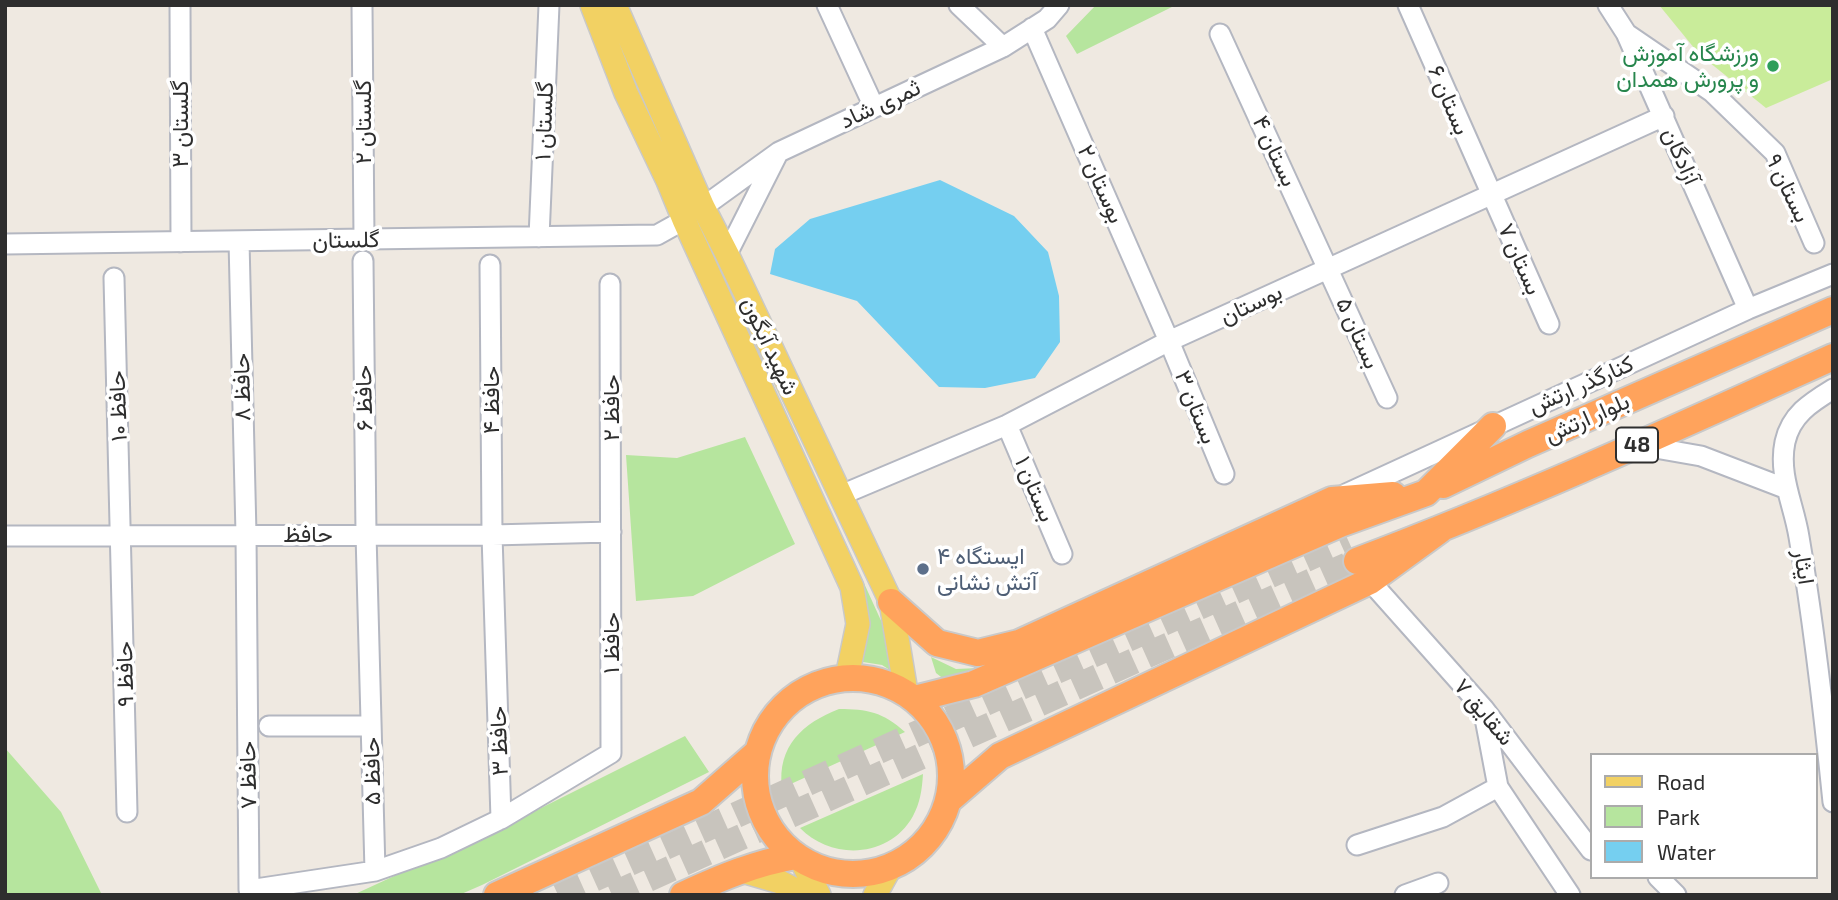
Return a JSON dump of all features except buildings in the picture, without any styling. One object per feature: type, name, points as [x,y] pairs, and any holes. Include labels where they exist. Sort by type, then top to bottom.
[{"type":"highway","name":"بلوار ارتش","points":[[1358,560],[1426,493],[1528,444],[1833,310]]},
{"type":"highway","name":"بلوار ارتش","points":[[1358,560],[1440,530],[1833,357]]},
{"type":"highway","points":[[910,696],[974,684],[1340,524],[1426,493],[1493,426]]},
{"type":"highway","points":[[891,602],[937,643],[978,653],[1019,643],[1332,500],[1426,493]]},
{"type":"highway","points":[[949,800],[1000,756],[1358,560]]},
{"type":"highway","points":[[847,677],[877,680],[910,696],[935,721],[945,739],[950,759],[952,779],[949,800],[937,828],[916,852],[890,868],[860,874],[829,872],[798,858],[772,831],[762,813],[756,793],[758,752],[770,723],[790,700],[817,684],[847,677]]},
{"type":"highway","points":[[497,895],[701,802],[758,752]]},
{"type":"highway","points":[[683,895],[769,860],[798,858]]},
{"type":"main road","name":"شهید آبگون","points":[[592,5],[626,93],[668,181],[727,254],[891,602],[910,696]]},
{"type":"main road","name":"شهید آبگون","points":[[615,5],[762,392],[852,587],[858,624],[847,677]]},
{"type":"main road","points":[[762,392],[786,380]]},
{"type":"main road","points":[[798,858],[819,895]]},
{"type":"main road","points":[[875,895],[890,868]]},
{"type":"main road","points":[[739,870],[780,882],[805,895]]},
{"type":"street","name":"گلستان ۳","points":[[180,5],[181,242]]},
{"type":"street","name":"گلستان ۲","points":[[362,5],[363,239]]},
{"type":"street","name":"گلستان ۱","points":[[540,237],[549,5]]},
{"type":"street","points":[[827,5],[874,107]]},
{"type":"street","points":[[959,5],[1003,47]]},
{"type":"street","name":"ثمری شاد","points":[[693,213],[779,152],[1003,47],[1047,19],[1059,5]]},
{"type":"street","name":"بستان ۶","points":[[1408,5],[1490,195]]},
{"type":"street","name":"آزادگان","points":[[1608,5],[1626,33],[1748,309]]},
{"type":"street","name":"بوستان ۲","points":[[1032,28],[1169,341]]},
{"type":"street","name":"بستان ۹","points":[[1626,33],[1712,92],[1775,153],[1814,243]]},
{"type":"street","name":"بستان ۴","points":[[1220,34],[1329,268]]},
{"type":"street","name":"بوستان","points":[[841,495],[1007,425],[1169,341],[1664,116]]},
{"type":"street","points":[[727,254],[779,152]]},
{"type":"street","name":"بستان ۷","points":[[1490,195],[1549,324]]},
{"type":"street","name":"گلستان","points":[[5,244],[657,234],[693,213]]},
{"type":"street","name":"حافظ ۸","points":[[239,241],[246,534]]},
{"type":"street","name":"حافظ ۶","points":[[363,261],[366,534]]},
{"type":"street","name":"حافظ ۴","points":[[490,265],[492,535]]},
{"type":"street","name":"بستان ۵","points":[[1329,268],[1388,398]]},
{"type":"street","name":"کنارگذر ارتش","points":[[1332,500],[1748,309],[1833,274]]},
{"type":"street","name":"حافظ ۱۰","points":[[114,278],[122,535]]},
{"type":"street","name":"حافظ ۲","points":[[610,284],[611,532]]},
{"type":"street","name":"بستان ۳","points":[[1169,341],[1224,474]]},
{"type":"street","name":"ایثار","points":[[1833,389],[1814,401],[1791,423],[1783,460],[1798,533],[1821,684],[1833,802]]},
{"type":"street","name":"بستان ۱","points":[[1007,425],[1062,554]]},
{"type":"street","points":[[1638,445],[1701,456],[1787,489]]},
{"type":"street","name":"حافظ","points":[[5,536],[492,535],[611,532]]},
{"type":"street","name":"حافظ ۱","points":[[611,532],[611,753]]},
{"type":"street","name":"حافظ ۷","points":[[246,534],[249,890],[375,871]]},
{"type":"street","name":"حافظ ۵","points":[[366,534],[375,871]]},
{"type":"street","name":"حافظ ۹","points":[[122,535],[127,813]]},
{"type":"street","name":"حافظ ۳","points":[[492,535],[501,819],[611,753]]},
{"type":"street","name":"شقایق ۷","points":[[1358,560],[1484,709],[1590,848]]},
{"type":"street","points":[[1484,709],[1498,787],[1570,895]]},
{"type":"street","points":[[269,726],[371,726]]},
{"type":"street","points":[[1357,845],[1443,817],[1498,787]]},
{"type":"street","points":[[375,871],[441,848],[501,819]]},
{"type":"street","points":[[1660,879],[1676,895]]},
{"type":"street","points":[[1405,895],[1438,883]]},
{"type":"green space","points":[[1096,5],[1176,5],[1077,54],[1066,36]]},
{"type":"green space","name":"ورزشگاه آموزش و پرورش همدان","points":[[1659,5],[1833,5],[1833,79],[1766,108],[1699,54]]},
{"type":"green space","points":[[745,437],[795,544],[693,596],[636,601],[626,455],[677,458]]},
{"type":"green space","points":[[843,537],[883,625],[896,674],[882,665],[863,662],[865,609],[859,578]]},
{"type":"green space","points":[[931,657],[956,669],[979,668],[980,672],[945,680],[936,673]]},
{"type":"green space","points":[[839,709],[874,713],[905,732],[782,788],[784,760],[795,738],[814,721]]},
{"type":"green space","points":[[685,736],[709,772],[482,885],[459,895],[353,895],[533,812]]},
{"type":"green space","points":[[5,748],[61,812],[102,895],[5,895]]},
{"type":"green space","points":[[923,774],[920,796],[913,816],[903,830],[876,847],[844,850],[828,846],[813,839],[800,828]]},
{"type":"water","points":[[940,180],[1014,216],[1048,252],[1059,296],[1060,342],[1035,378],[985,388],[939,387],[857,301],[770,274],[775,249],[810,219]]},
{"type":"tunnel","points":[[558,895],[1348,540]]},
{"type":"tunnel","points":[[612,895],[1357,561]]},
{"type":"place","name":"ورزشگاه آموزش و پرورش همدان","points":[[1773,66]]},
{"type":"place","name":"ایستگاه ۴ آتش نشانی","points":[[923,569]]}]
